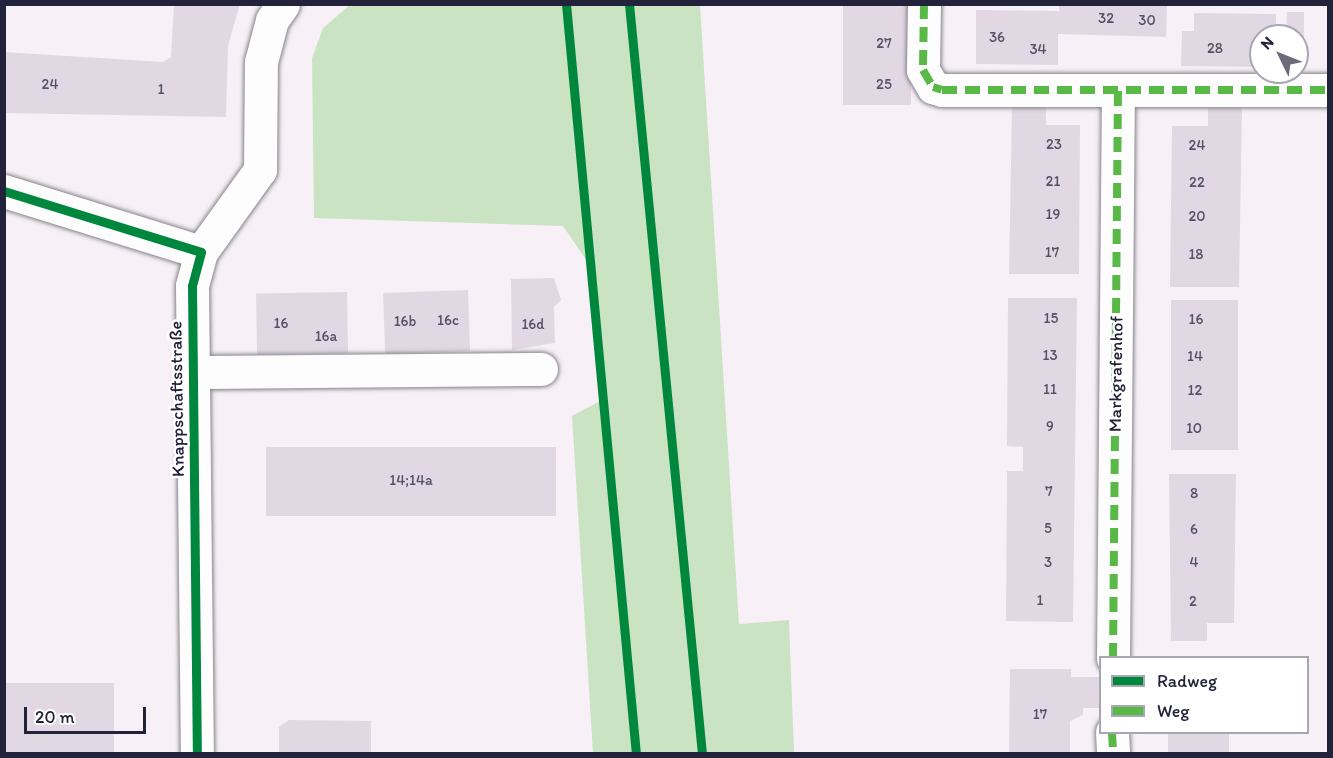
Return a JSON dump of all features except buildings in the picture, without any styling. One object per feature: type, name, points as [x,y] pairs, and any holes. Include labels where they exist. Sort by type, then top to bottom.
[{"type":"street","points":[[4,191],[201,252],[260,170],[261,62],[272,20],[283,4]]},
{"type":"street","points":[[924,4],[923,70],[933,87],[1329,90]]},
{"type":"street","name":"Markgrafenhof","points":[[1113,656],[1118,90]]},
{"type":"street","name":"Knappschaftsstraße","points":[[197,753],[192,286],[201,252]]},
{"type":"street","points":[[193,372],[541,369]]},
{"type":"street","points":[[1113,734],[1113,753]]},
{"type":"green space","points":[[350,5],[700,5],[739,624],[789,620],[794,753],[593,753],[572,416],[606,398],[587,261],[563,226],[314,218],[312,58],[323,28]]},
{"type":"marked path","points":[[924,4],[923,70],[933,87],[942,90],[1328,90]]},
{"type":"marked path","points":[[1113,656],[1118,90]]},
{"type":"marked path","points":[[1112,734],[1113,754]]},
{"type":"cycle path","points":[[566,4],[636,754]]},
{"type":"cycle path","points":[[629,4],[702,754]]},
{"type":"cycle path","points":[[4,191],[201,252],[192,286],[197,754]]}]
